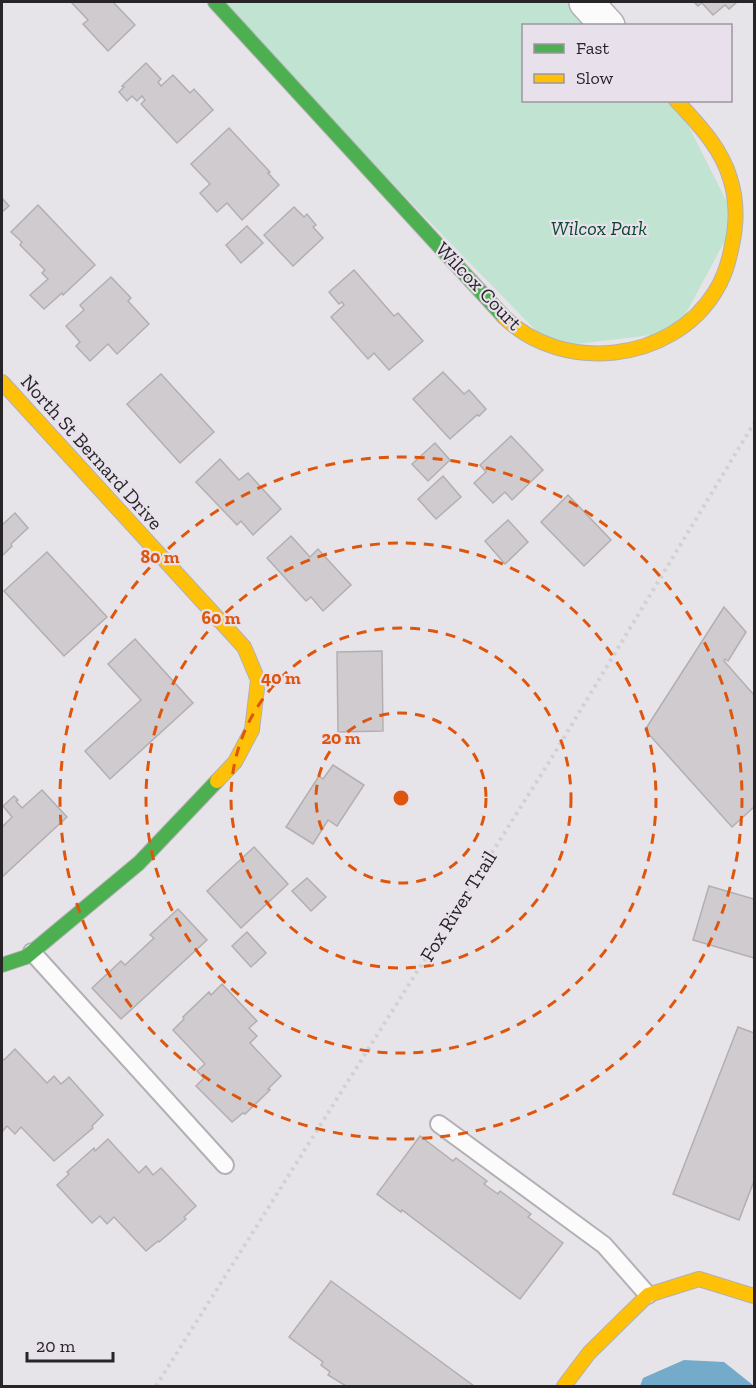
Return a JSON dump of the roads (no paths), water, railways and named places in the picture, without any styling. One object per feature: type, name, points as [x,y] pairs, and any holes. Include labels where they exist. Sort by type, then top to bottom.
[{"type":"street","name":"Wilcox Court","points":[[215,2],[506,319],[526,334],[552,347],[588,355],[622,354],[654,344],[676,332],[694,318],[713,296],[734,248],[736,220],[734,191],[725,163],[708,135],[678,102]]},
{"type":"street","points":[[586,2],[606,24]]},
{"type":"street","name":"North St Bernard Drive","points":[[2,382],[244,647],[258,680],[252,730],[235,762],[139,863],[26,957],[2,965]]},
{"type":"street","points":[[564,1386],[589,1353],[648,1295],[699,1279],[754,1296]]},
{"type":"lane","points":[[32,952],[225,1165]]},
{"type":"lane","points":[[439,1124],[604,1245],[648,1295]]},
{"type":"water","points":[[684,1360],[724,1362],[754,1386],[640,1386],[643,1378]]},
{"type":"park label","name":"Wilcox Park","points":[[599,228]]}]
